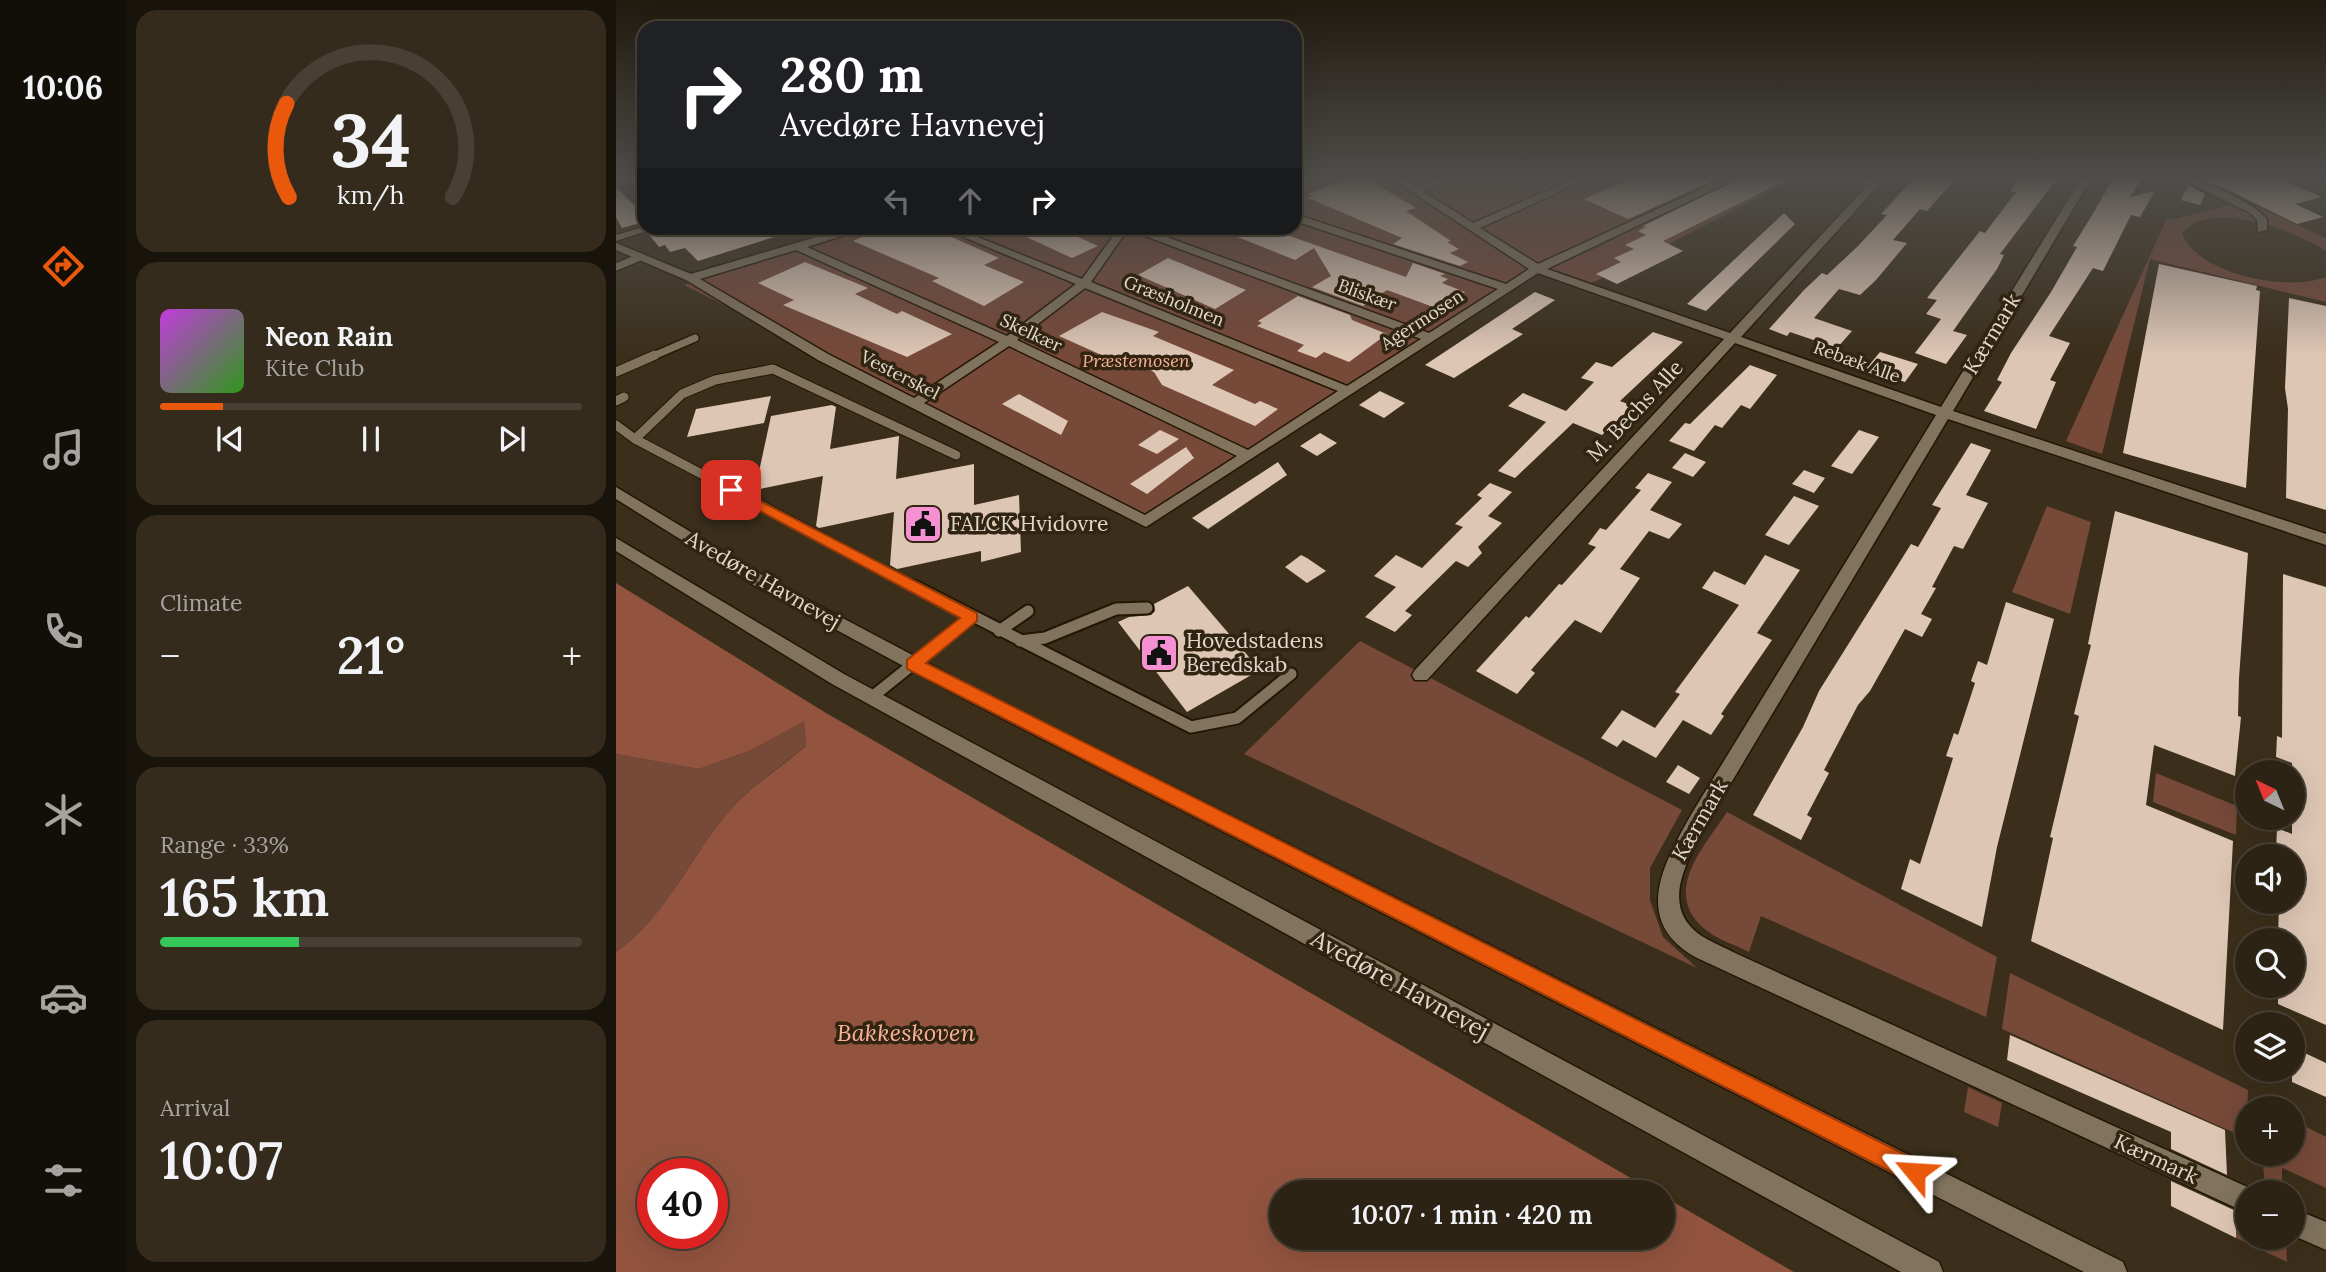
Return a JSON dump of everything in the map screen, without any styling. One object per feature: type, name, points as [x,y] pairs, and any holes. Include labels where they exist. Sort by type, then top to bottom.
[{"type":"street","points":[[690,278],[829,236]]},
{"type":"street","name":"Græsholmen","points":[[968,236],[1349,391]]},
{"type":"street","points":[[914,404],[1008,341],[1085,283],[1118,236]]},
{"type":"street","name":"Bliskær","points":[[1156,236],[1431,338]]},
{"type":"street","points":[[1353,236],[1507,288]]},
{"type":"street","name":"Rebæk Alle","points":[[1486,236],[1537,269],[1944,414],[2326,540]]},
{"type":"street","name":"Agermosen","points":[[1146,522],[1537,269],[1607,236]]},
{"type":"street","name":"M. Bechs Alle","points":[[1421,675],[1825,236]]},
{"type":"street","name":"Kærmark","points":[[2051,236],[1699,819],[1669,876],[1669,912],[1689,939],[1727,961],[2235,1194]]},
{"type":"street","name":"Vesterskel","points":[[616,246],[690,278],[823,356],[1146,522]]},
{"type":"street","name":"Skelkær","points":[[796,246],[1008,341],[1249,456]]},
{"type":"street","name":"Avedøre Havnevej","points":[[616,492],[761,582],[913,664],[2113,1272]]},
{"type":"street","name":"Avedøre Havnevej","points":[[616,544],[872,697],[1929,1272]]},
{"type":"street","points":[[2305,1227],[2326,1236]]},
{"type":"lane","points":[[616,267],[640,257]]},
{"type":"lane","points":[[616,372],[695,338]]},
{"type":"lane","points":[[635,439],[682,394],[715,380],[773,369],[956,455]]},
{"type":"lane","points":[[616,425],[635,439],[972,617],[1191,727],[1237,718],[1290,674]]},
{"type":"lane","points":[[1020,641],[1045,638],[1116,609],[1147,607]]},
{"type":"lane","points":[[999,631],[1028,611]]},
{"type":"lane","points":[[872,697],[972,617]]},
{"type":"green space","name":"Præstemosen","points":[[843,236],[1684,236],[1592,283],[1541,265],[1144,514],[684,285]]},
{"type":"green space","points":[[2159,236],[2184,236],[2206,260],[2225,270],[2246,276],[2290,282],[2326,277],[2326,302],[2150,259],[2102,454],[2066,441]]},
{"type":"green space","points":[[2298,236],[2326,238],[2326,251]]},
{"type":"green space","points":[[2047,506],[2091,522],[2070,614],[2012,592]]},
{"type":"green space","name":"Bakkeskoven","points":[[616,583],[826,713],[1634,1180],[1269,1180],[1269,1250],[1675,1250],[1675,1203],[1794,1272],[616,1272],[616,952],[650,921],[716,827],[739,800],[806,746],[804,721],[751,750],[699,769],[616,754]]},
{"type":"green space","points":[[1360,641],[1682,810],[1650,868],[1650,900],[1663,937],[1697,968],[1244,754]]},
{"type":"green space","points":[[804,720],[806,746],[739,800],[716,827],[650,921],[616,952],[616,754],[699,769],[751,750]]},
{"type":"green space","points":[[2156,773],[2235,805],[2236,835],[2153,802]]},
{"type":"green space","points":[[1727,812],[1997,957],[1986,1017],[1761,916],[1749,952],[1706,930],[1693,916],[1687,901],[1686,886],[1698,855]]},
{"type":"green space","points":[[2010,973],[2248,1090],[2248,1096],[2235,1096],[2235,1133],[2002,1029]]},
{"type":"green space","points":[[1968,1087],[2002,1103],[1998,1127],[1964,1112]]},
{"type":"green space","points":[[2305,1126],[2326,1137],[2326,1188],[2282,1168],[2282,1180],[2264,1180],[2263,1166],[2305,1166]]},
{"type":"green space","points":[[2262,1250],[2287,1250],[2287,1262]]},
{"type":"building","points":[[651,236],[776,236],[698,261],[685,248],[670,252],[665,245],[659,247]]},
{"type":"building","points":[[864,236],[950,236],[999,258],[984,265],[1024,282],[984,306],[932,281],[939,278],[853,241]]},
{"type":"building","points":[[1025,236],[1079,236],[1098,246],[1072,258]]},
{"type":"building","points":[[1236,236],[1291,236],[1406,277],[1413,263],[1445,274],[1440,276],[1448,279],[1442,283],[1465,292],[1442,308],[1387,290],[1363,306],[1312,287],[1331,276],[1314,248],[1295,260]]},
{"type":"building","points":[[1398,236],[1444,236],[1451,241],[1447,242],[1459,249],[1450,253],[1468,262],[1460,266],[1393,244],[1402,238]]},
{"type":"building","points":[[1643,236],[1672,236],[1663,241],[1683,251],[1617,284],[1596,274],[1621,262],[1614,258],[1634,249],[1625,245]]},
{"type":"building","points":[[1759,236],[1782,236],[1706,311],[1687,304]]},
{"type":"building","points":[[1867,236],[1896,236],[1893,240],[1907,243],[1860,295],[1839,289],[1814,318],[1852,331],[1837,348],[1790,332],[1787,336],[1769,329],[1822,273],[1827,275]]},
{"type":"building","points":[[1976,236],[2013,236],[2000,254],[2004,255],[1997,269],[1953,331],[1967,335],[1946,364],[1915,353],[1941,319],[1926,314],[1937,300],[1927,298]]},
{"type":"building","points":[[2079,236],[2120,236],[2103,271],[2093,268],[2049,336],[2070,343],[2050,380],[2056,382],[2036,429],[1984,411],[2002,382],[1997,380],[2011,353],[2077,247],[2073,246]]},
{"type":"building","points":[[1168,258],[1246,290],[1215,309],[1138,275]]},
{"type":"building","points":[[805,262],[868,288],[855,294],[897,314],[902,311],[952,334],[907,357],[783,305],[794,300],[758,283]]},
{"type":"building","points":[[2159,264],[2257,286],[2256,290],[2260,291],[2246,488],[2123,453]]},
{"type":"building","points":[[1535,292],[1555,300],[1512,329],[1523,334],[1454,378],[1425,365]]},
{"type":"building","points":[[1298,296],[1350,315],[1352,320],[1387,334],[1349,362],[1324,352],[1316,358],[1297,351],[1304,345],[1257,326],[1262,323],[1258,321]]},
{"type":"building","points":[[2289,298],[2326,306],[2326,510],[2286,498],[2288,409],[2285,388]]},
{"type":"building","points":[[1102,312],[1159,332],[1153,336],[1234,370],[1212,385],[1255,404],[1260,401],[1278,409],[1255,426],[1162,385],[1154,372],[1141,366],[1135,370],[1059,336]]},
{"type":"building","points":[[1653,332],[1683,342],[1620,401],[1633,406],[1602,435],[1573,423],[1515,478],[1498,471],[1546,422],[1508,406],[1523,393],[1566,411],[1594,382],[1581,378],[1596,362],[1612,367]]},
{"type":"building","points":[[1880,352],[1918,364],[1905,382],[1866,369]]},
{"type":"building","points":[[1750,365],[1777,375],[1750,409],[1741,405],[1722,428],[1715,425],[1694,451],[1669,441],[1685,423],[1690,424]]},
{"type":"building","points":[[1380,391],[1405,403],[1384,418],[1359,405]]},
{"type":"building","points":[[1019,394],[1068,421],[1061,435],[1002,404]]},
{"type":"building","points":[[771,396],[764,423],[687,437],[696,409]]},
{"type":"building","points":[[832,405],[836,407],[830,449],[899,436],[896,479],[974,464],[974,505],[1019,495],[1021,552],[981,562],[981,551],[897,569],[890,565],[894,512],[819,528],[816,526],[823,476],[755,490],[771,416]]},
{"type":"building","points":[[1160,430],[1179,439],[1157,454],[1138,445]]},
{"type":"building","points":[[1859,430],[1879,437],[1852,474],[1831,466]]},
{"type":"building","points":[[1320,433],[1337,443],[1317,456],[1300,446]]},
{"type":"building","points":[[1971,443],[1991,450],[1966,495],[1988,503],[1963,549],[1954,546],[1932,587],[1936,588],[1921,614],[1932,619],[1922,637],[1905,629],[1870,691],[1858,705],[1824,770],[1829,773],[1807,815],[1812,818],[1801,840],[1753,815],[1803,727],[1819,691],[1911,544],[1918,547],[1941,508],[1932,505]]},
{"type":"building","points":[[1186,447],[1194,458],[1147,494],[1130,484]]},
{"type":"building","points":[[1685,453],[1706,462],[1693,477],[1672,468]]},
{"type":"building","points":[[1278,462],[1287,475],[1208,529],[1192,518]]},
{"type":"building","points":[[1804,470],[1825,478],[1814,493],[1792,484]]},
{"type":"building","points":[[1648,473],[1672,482],[1650,510],[1682,524],[1669,539],[1649,531],[1620,569],[1640,578],[1601,633],[1575,620],[1531,670],[1535,673],[1517,694],[1476,671],[1526,616],[1529,618],[1596,547],[1588,544],[1600,528],[1606,530],[1641,490],[1635,488]]},
{"type":"building","points":[[1490,483],[1512,492],[1488,516],[1502,523],[1478,547],[1482,553],[1468,567],[1456,561],[1405,611],[1412,615],[1395,632],[1365,617],[1396,587],[1374,576],[1396,555],[1422,568],[1463,527],[1455,524],[1482,498],[1477,495]]},
{"type":"building","points":[[1794,496],[1819,506],[1789,545],[1765,535]]},
{"type":"building","points":[[2115,511],[2248,553],[2239,678],[2238,716],[2241,717],[2235,776],[2154,745],[2146,805],[2233,841],[2223,1030],[2031,941],[2053,838],[2050,837],[2079,716],[2074,714],[2091,645],[2088,644]]},
{"type":"building","points":[[1301,555],[1326,571],[1307,583],[1285,567]]},
{"type":"building","points":[[1765,555],[1800,570],[1757,633],[1772,640],[1721,714],[1724,716],[1711,735],[1683,720],[1656,758],[1623,740],[1617,747],[1601,738],[1622,710],[1655,728],[1680,694],[1675,692],[1739,605],[1702,588],[1714,571],[1745,585]]},
{"type":"building","points":[[2283,574],[2326,587],[2326,1025],[2305,1016],[2305,1012],[2296,1012],[2278,1004],[2278,998],[2305,998],[2305,928],[2278,928],[2279,914],[2305,914],[2305,844],[2276,844],[2277,830],[2292,834],[2292,830],[2305,830],[2305,760],[2284,760],[2276,757],[2277,736],[2282,738]]},
{"type":"building","points":[[1188,586],[1260,670],[1187,712],[1118,622],[1129,617],[1151,615],[1155,611],[1154,604]]},
{"type":"building","points":[[2006,602],[2054,619],[1997,847],[1982,927],[1901,889],[1910,859],[1920,864],[1953,758],[1946,756],[1954,733],[1958,735],[1975,683],[1971,681],[1978,661],[1987,665]]},
{"type":"building","points":[[1678,765],[1700,778],[1689,794],[1666,782]]},
{"type":"building","points":[[2010,1035],[2225,1130],[2227,1175],[2171,1149],[2171,1132],[2007,1060]]},
{"type":"building","points":[[2305,1053],[2326,1063],[2326,1097],[2292,1082],[2305,1082]]},
{"type":"building","points":[[2171,1181],[2235,1211],[2235,1238],[2171,1206]]},
{"type":"place","name":"FALCK Hvidovre","points":[[923,524]]},
{"type":"place","name":"Hovedstadens Beredskab","points":[[1159,653]]},
{"type":"route","points":[[731,490],[972,617],[913,664],[1915,1172]]}]
